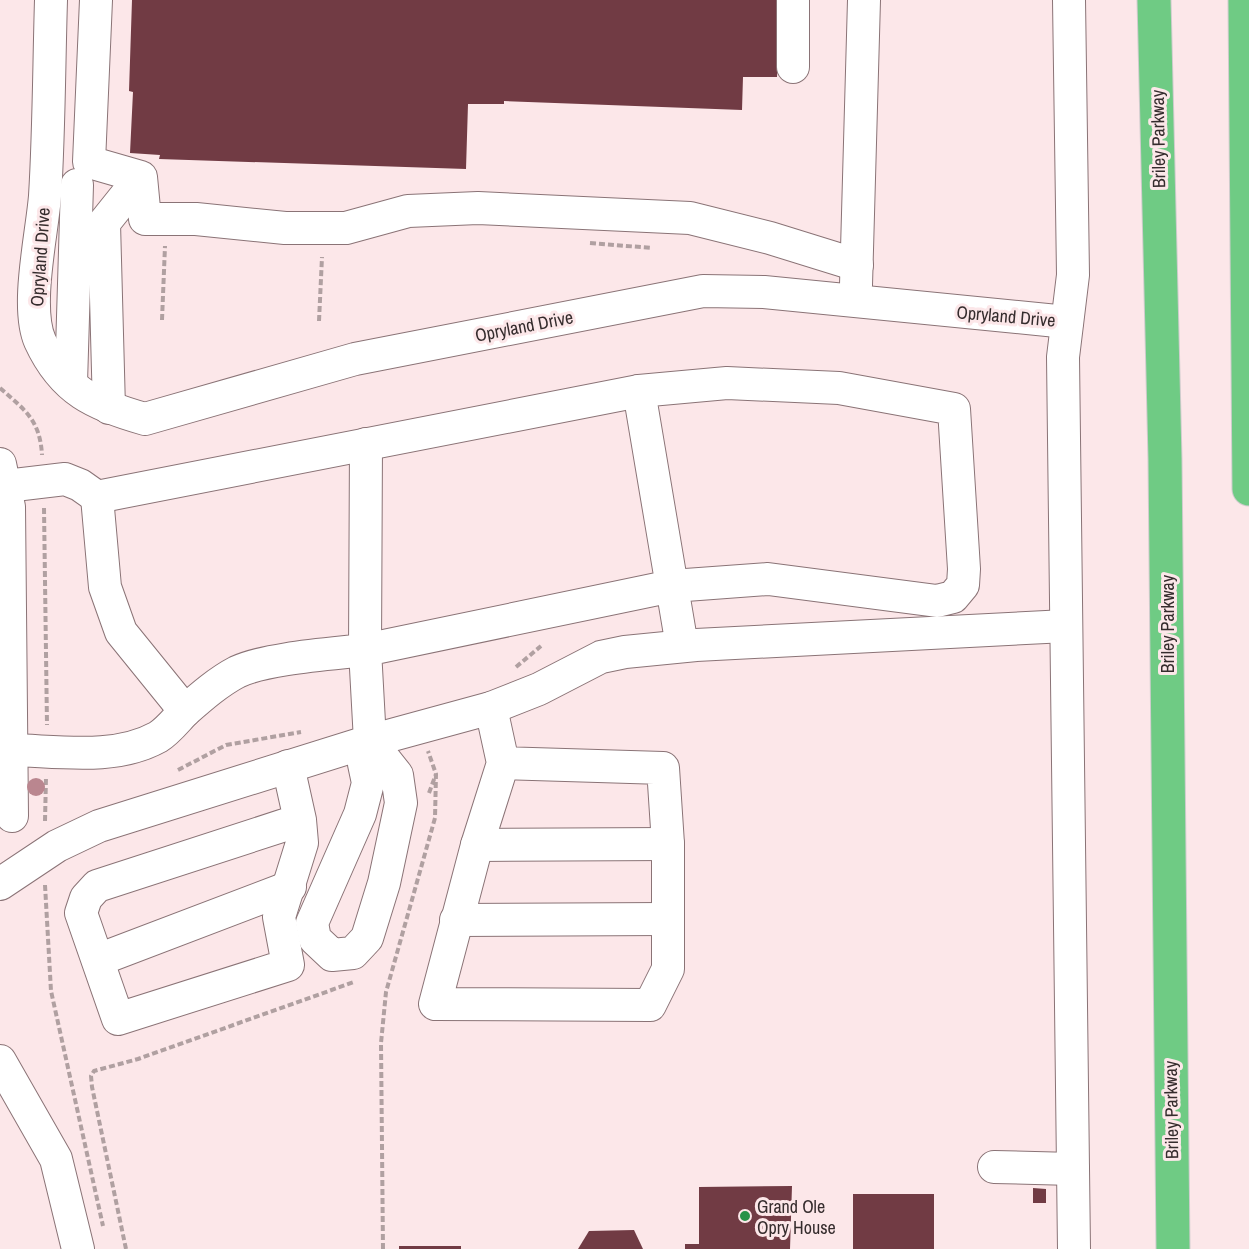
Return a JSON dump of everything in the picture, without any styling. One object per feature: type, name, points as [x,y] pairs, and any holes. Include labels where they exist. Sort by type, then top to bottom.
[{"type":"highway","name":"Briley Parkway","points":[[1154,0],[1166,459],[1173,1249]]},
{"type":"highway","points":[[1245,0],[1249,489]]},
{"type":"lane","name":"Opryland Drive","points":[[51,0],[45,196],[34,305],[39,339],[57,370],[84,397],[109,408],[145,419],[355,359],[703,291],[764,292],[1067,322],[1073,274],[1069,0]]},
{"type":"lane","points":[[96,0],[89,162],[141,177],[145,219],[196,219],[285,228],[346,228],[408,211],[478,208],[690,218],[771,238],[857,265]]},
{"type":"lane","points":[[792,0],[792,67]]},
{"type":"lane","points":[[855,301],[864,0]]},
{"type":"lane","points":[[71,383],[77,185]]},
{"type":"lane","points":[[109,408],[104,223],[128,193]]},
{"type":"lane","points":[[1067,322],[1063,357],[1074,1249]]},
{"type":"lane","points":[[11,750],[92,752],[134,749],[160,736],[214,687],[239,671],[288,660],[365,650],[672,586],[768,579],[937,601],[953,597],[963,585],[964,569],[954,409],[839,388],[727,383],[639,391],[97,497],[80,485],[65,480],[43,483],[3,475],[9,507],[11,750],[12,816]]},
{"type":"lane","points":[[639,391],[682,646]]},
{"type":"lane","points":[[366,444],[365,650],[370,741],[364,764],[368,783],[360,814],[312,923],[315,939],[332,956],[353,953],[367,938],[384,883],[401,803],[397,775],[370,741]]},
{"type":"lane","points":[[97,497],[105,587],[121,632],[185,711]]},
{"type":"lane","points":[[0,884],[45,854],[99,826],[370,741],[491,708],[538,689],[601,657],[682,646],[1066,626]]},
{"type":"lane","points":[[491,708],[502,763],[456,920],[435,1004],[650,1005],[668,969],[666,918],[668,844],[663,768],[502,763]]},
{"type":"lane","points":[[288,766],[300,820],[302,843],[279,917],[288,965],[118,1019],[81,913],[86,898],[97,886],[300,820]]},
{"type":"lane","points":[[477,845],[668,844]]},
{"type":"lane","points":[[98,960],[290,887]]},
{"type":"lane","points":[[456,920],[666,918]]},
{"type":"lane","points":[[0,1061],[56,1159],[78,1249]]},
{"type":"lane","points":[[994,1167],[1073,1169]]},
{"type":"path","points":[[590,243],[652,248]]},
{"type":"path","points":[[162,320],[165,245]]},
{"type":"path","points":[[320,321],[321,257]]},
{"type":"path","points":[[0,388],[33,418],[42,451],[46,927],[51,991],[103,1229]]},
{"type":"path","points":[[383,1249],[381,1043],[386,992],[435,818],[436,774],[422,727]]},
{"type":"path","points":[[114,1192],[126,1249]]},
{"type":"building","points":[[132,0],[781,0],[777,77],[743,77],[742,110],[504,101],[504,104],[468,104],[466,169],[159,159],[160,155],[130,153],[133,92],[129,91]]},
{"type":"building","name":"Grand Ole Opry House","points":[[792,1186],[790,1249],[685,1249],[685,1244],[699,1244],[699,1187]]},
{"type":"building","points":[[1033,1188],[1046,1189],[1046,1203],[1033,1203]]},
{"type":"building","name":"Grand Ole Opry House","points":[[853,1194],[934,1194],[934,1249],[853,1249]]},
{"type":"building","points":[[634,1230],[643,1249],[578,1249],[589,1231]]},
{"type":"building","points":[[399,1246],[461,1246],[461,1249],[399,1249]]},
{"type":"place","name":"Grand Ole Opry House","points":[[745,1216]]}]
